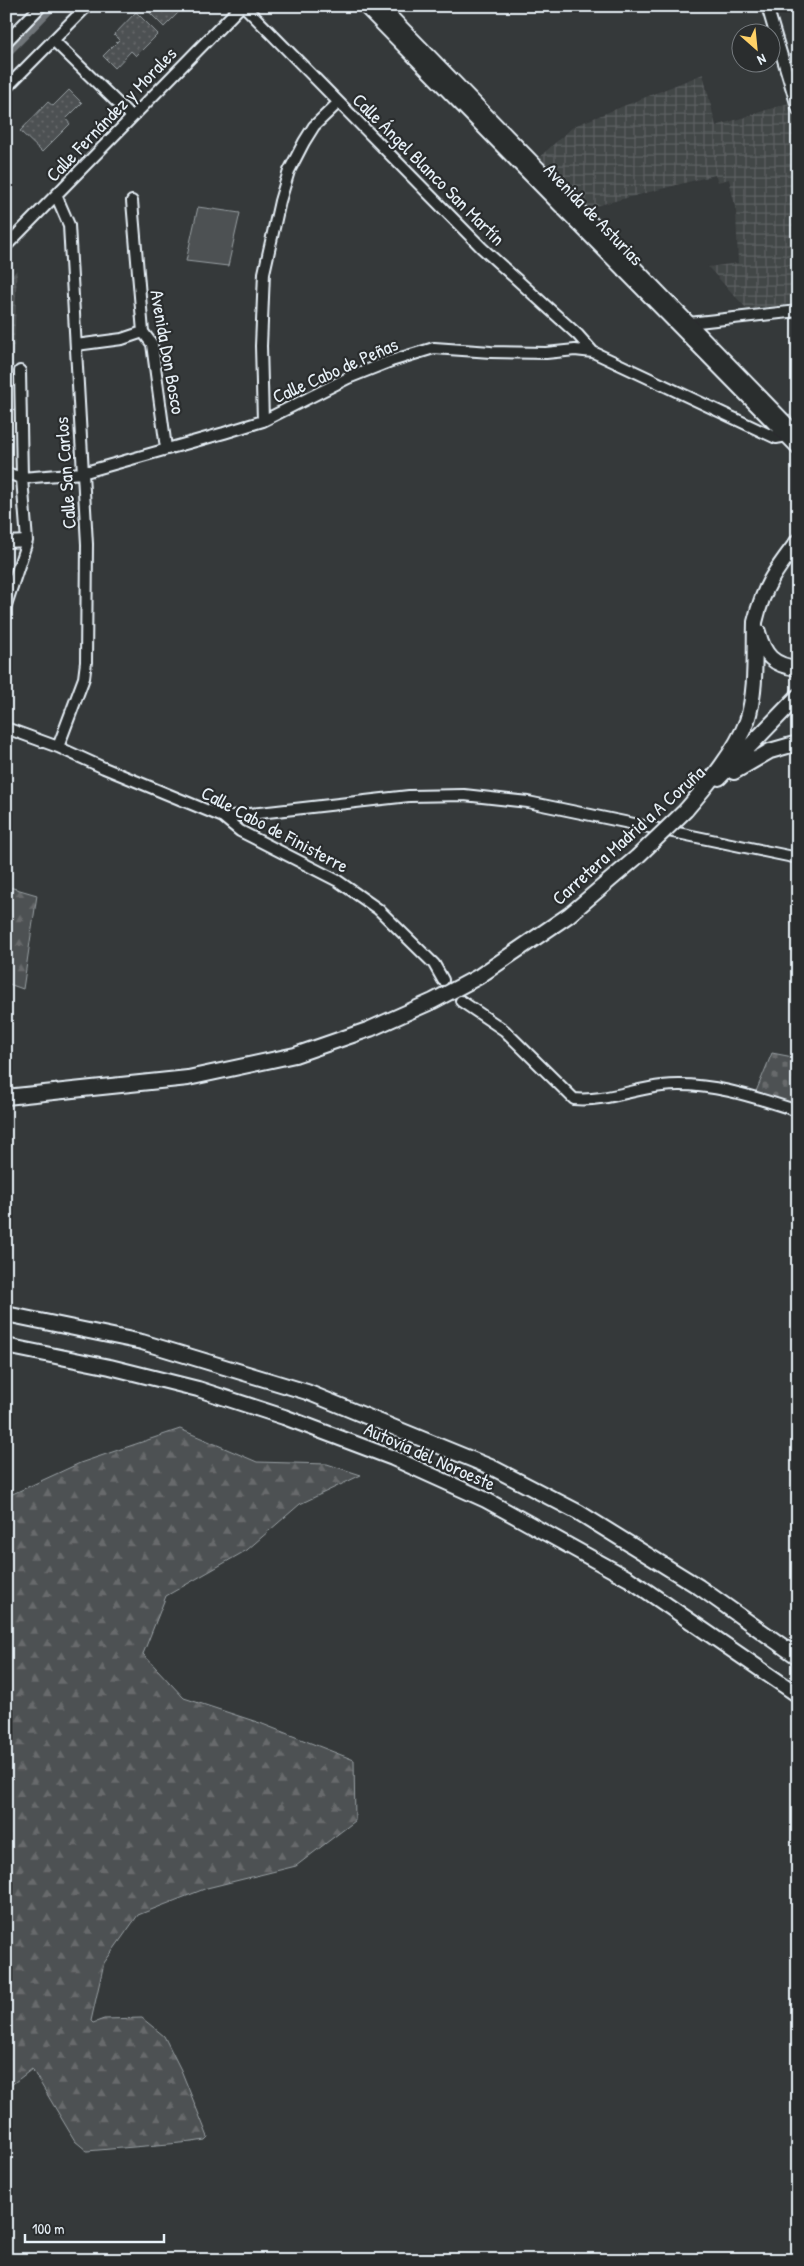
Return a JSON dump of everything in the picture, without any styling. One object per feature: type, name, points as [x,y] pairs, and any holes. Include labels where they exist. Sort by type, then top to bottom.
[{"type":"highway","points":[[686,810],[712,779],[746,722],[753,685],[755,622],[768,582],[795,546]]},
{"type":"highway","points":[[755,622],[761,645],[772,661],[787,668],[798,668]]},
{"type":"highway","name":"Carretera Madrid a A Coruña","points":[[6,1097],[188,1078],[294,1055],[370,1029],[433,1001],[478,977],[569,915],[637,857],[745,752],[798,696]]},
{"type":"highway","points":[[686,810],[738,768],[770,751],[798,743]]},
{"type":"highway","name":"Autovía del Noroeste","points":[[6,1314],[142,1342],[307,1392],[493,1468],[578,1512],[691,1582],[798,1658]]},
{"type":"highway","name":"Autovía del Noroeste","points":[[6,1346],[110,1367],[198,1389],[284,1417],[393,1458],[486,1500],[629,1579],[798,1695]]},
{"type":"main road","name":"Avenida de Asturias","points":[[364,6],[792,436]]},
{"type":"main road","name":"Avenida de Asturias","points":[[381,6],[689,323],[792,436],[798,448]]},
{"type":"street","points":[[6,42],[41,6]]},
{"type":"street","points":[[8,82],[86,6]]},
{"type":"street","name":"Calle Ángel Blanco San Martín","points":[[242,6],[482,248],[578,335],[593,352]]},
{"type":"street","name":"Calle Fernández y Morales","points":[[6,246],[242,6]]},
{"type":"street","points":[[767,6],[798,110]]},
{"type":"street","points":[[6,27],[20,28]]},
{"type":"street","points":[[53,40],[132,117]]},
{"type":"street","points":[[263,421],[261,346],[264,273],[280,201],[289,171],[304,142],[314,126],[338,103]]},
{"type":"street","name":"Calle San Carlos","points":[[56,195],[69,225],[82,473],[88,544],[84,678],[58,747]]},
{"type":"street","name":"Avenida Don Bosco","points":[[132,201],[143,332],[152,344],[166,448]]},
{"type":"street","points":[[689,323],[798,311]]},
{"type":"street","points":[[76,345],[122,339],[143,332]]},
{"type":"street","name":"Calle Cabo de Peñas","points":[[6,473],[22,478],[82,473],[263,421],[348,378],[391,361],[434,348],[491,352],[546,353],[575,350],[593,352],[776,438],[792,436]]},
{"type":"street","points":[[6,605],[27,541],[22,478],[20,371]]},
{"type":"street","points":[[6,542],[27,541]]},
{"type":"street","name":"Calle Cabo de Finisterre","points":[[6,728],[58,747],[104,768],[223,816],[240,831],[288,853],[338,881],[378,909],[434,964],[443,980]]},
{"type":"street","points":[[223,816],[409,796],[464,796],[528,802],[798,858]]},
{"type":"street","points":[[461,1001],[504,1030],[574,1099],[664,1086],[686,1086],[717,1089],[798,1111]]},
{"type":"shaded area","points":[[703,74],[716,126],[798,100],[798,303],[747,309],[708,267],[738,263],[736,211],[729,179],[718,182],[715,175],[584,209],[536,160],[574,126]]},
{"type":"shaded area","points":[[17,270],[12,404],[6,406],[6,281]]},
{"type":"green space","points":[[143,6],[185,6],[164,27]]},
{"type":"green space","points":[[136,12],[158,34],[136,56],[131,51],[115,68],[103,56],[119,40],[114,35]]},
{"type":"green space","points":[[69,90],[82,103],[66,119],[70,124],[42,152],[20,131],[48,102],[53,106]]},
{"type":"green space","points":[[198,207],[240,213],[228,266],[186,261]]},
{"type":"green space","points":[[6,886],[37,895],[23,989],[6,983]]},
{"type":"green space","points":[[772,1053],[798,1058],[798,1108],[755,1094]]},
{"type":"green space","points":[[180,1429],[257,1462],[327,1464],[361,1475],[300,1504],[247,1550],[166,1596],[143,1654],[184,1698],[260,1723],[354,1760],[355,1821],[296,1866],[207,1888],[138,1915],[104,1963],[91,2021],[93,2023],[104,2019],[142,2018],[164,2036],[181,2070],[208,2137],[205,2140],[192,2142],[87,2151],[75,2141],[32,2069],[6,2089],[6,1497],[80,1463]]},
{"type":"waterway","points":[[6,53],[52,6]]}]
